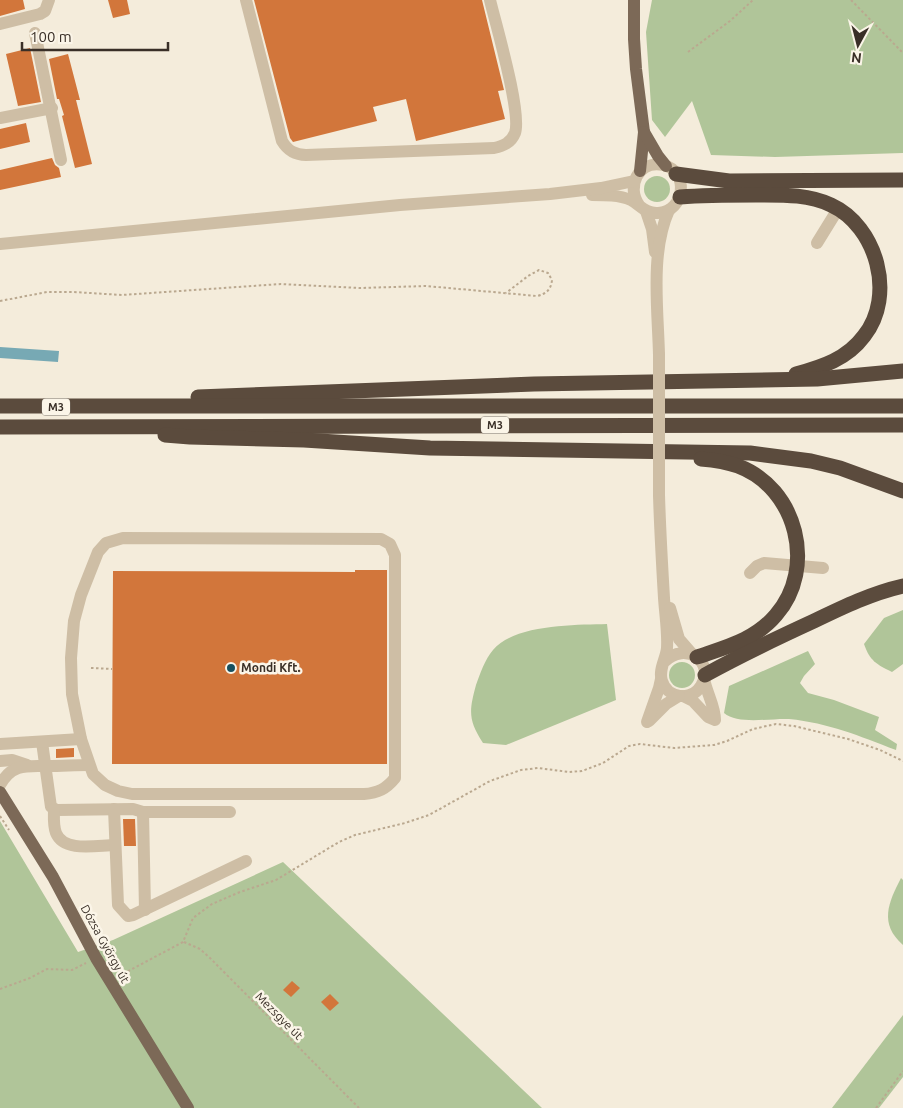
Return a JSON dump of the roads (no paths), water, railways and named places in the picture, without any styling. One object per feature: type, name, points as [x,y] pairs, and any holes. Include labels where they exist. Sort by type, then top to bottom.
[{"type":"highway","points":[[671,170],[729,181],[903,180]]},
{"type":"highway","points":[[680,197],[710,194],[789,195],[820,200],[838,209],[856,224],[866,237],[876,259],[880,277],[880,294],[873,322],[858,343],[839,358],[823,366],[774,380]]},
{"type":"highway","points":[[112,407],[172,398],[534,384],[827,379],[903,371]]},
{"type":"highway","name":"M3","points":[[0,406],[903,406]]},
{"type":"highway","name":"M3","points":[[0,427],[903,425]]},
{"type":"highway","points":[[86,427],[190,437],[304,440],[430,448],[750,453],[802,460],[840,468],[903,491]]},
{"type":"highway","points":[[625,452],[706,460],[738,466],[763,481],[787,510],[792,520],[798,544],[797,565],[794,580],[777,614],[759,631],[747,639],[694,656]]},
{"type":"highway","points":[[705,677],[748,652],[860,599],[903,586]]},
{"type":"main road","points":[[634,0],[636,69],[644,132],[637,176]]},
{"type":"main road","points":[[644,132],[658,156],[671,170]]},
{"type":"main road","name":"Dózsa György út","points":[[0,792],[53,877],[96,958],[188,1108]]},
{"type":"street","points":[[0,24],[40,14],[45,11],[48,0]]},
{"type":"street","points":[[246,0],[282,141],[292,152],[298,155],[306,155],[494,148],[504,146],[511,140],[515,132],[516,110],[490,0]]},
{"type":"street","points":[[35,33],[52,108],[61,160]]},
{"type":"street","points":[[0,118],[52,108]]},
{"type":"street","points":[[0,244],[400,205],[550,194],[601,188],[637,176],[653,165],[671,170],[681,185],[678,203],[669,210],[658,213],[643,208],[632,201],[611,196],[550,194]]},
{"type":"street","points":[[637,176],[633,191],[652,229],[657,266],[659,495],[667,647],[659,688],[647,722],[666,704],[681,696],[694,693],[702,685],[705,677]]},
{"type":"street","points":[[817,243],[838,209]]},
{"type":"street","points":[[657,266],[661,238],[669,210]]},
{"type":"street","points":[[123,538],[381,539],[390,544],[395,555],[395,778],[378,793],[132,794],[118,791],[105,785],[93,774],[81,740],[72,694],[71,658],[74,621],[81,595],[98,552],[106,543],[123,538]]},
{"type":"street","points":[[750,573],[757,566],[764,563],[823,568]]},
{"type":"street","points":[[661,679],[667,690],[694,701],[708,717],[715,720],[715,712],[707,694],[701,662],[679,639],[663,584]]},
{"type":"street","points":[[664,662],[676,653],[684,652],[694,656]]},
{"type":"street","points":[[0,744],[81,740]]},
{"type":"street","points":[[42,742],[51,807],[54,809],[56,834],[64,842],[75,846],[115,845]]},
{"type":"street","points":[[0,761],[12,760],[27,765],[44,766],[89,765]]},
{"type":"street","points":[[0,785],[5,776],[15,769],[27,765]]},
{"type":"street","points":[[54,809],[230,812]]},
{"type":"street","points":[[114,809],[118,905],[128,916],[145,910],[246,861]]},
{"type":"street","points":[[143,812],[145,910]]},
{"type":"water","points":[[0,347],[59,351],[58,362],[0,358]]},
{"type":"place","name":"Mondi Kft.","points":[[231,668]]}]
